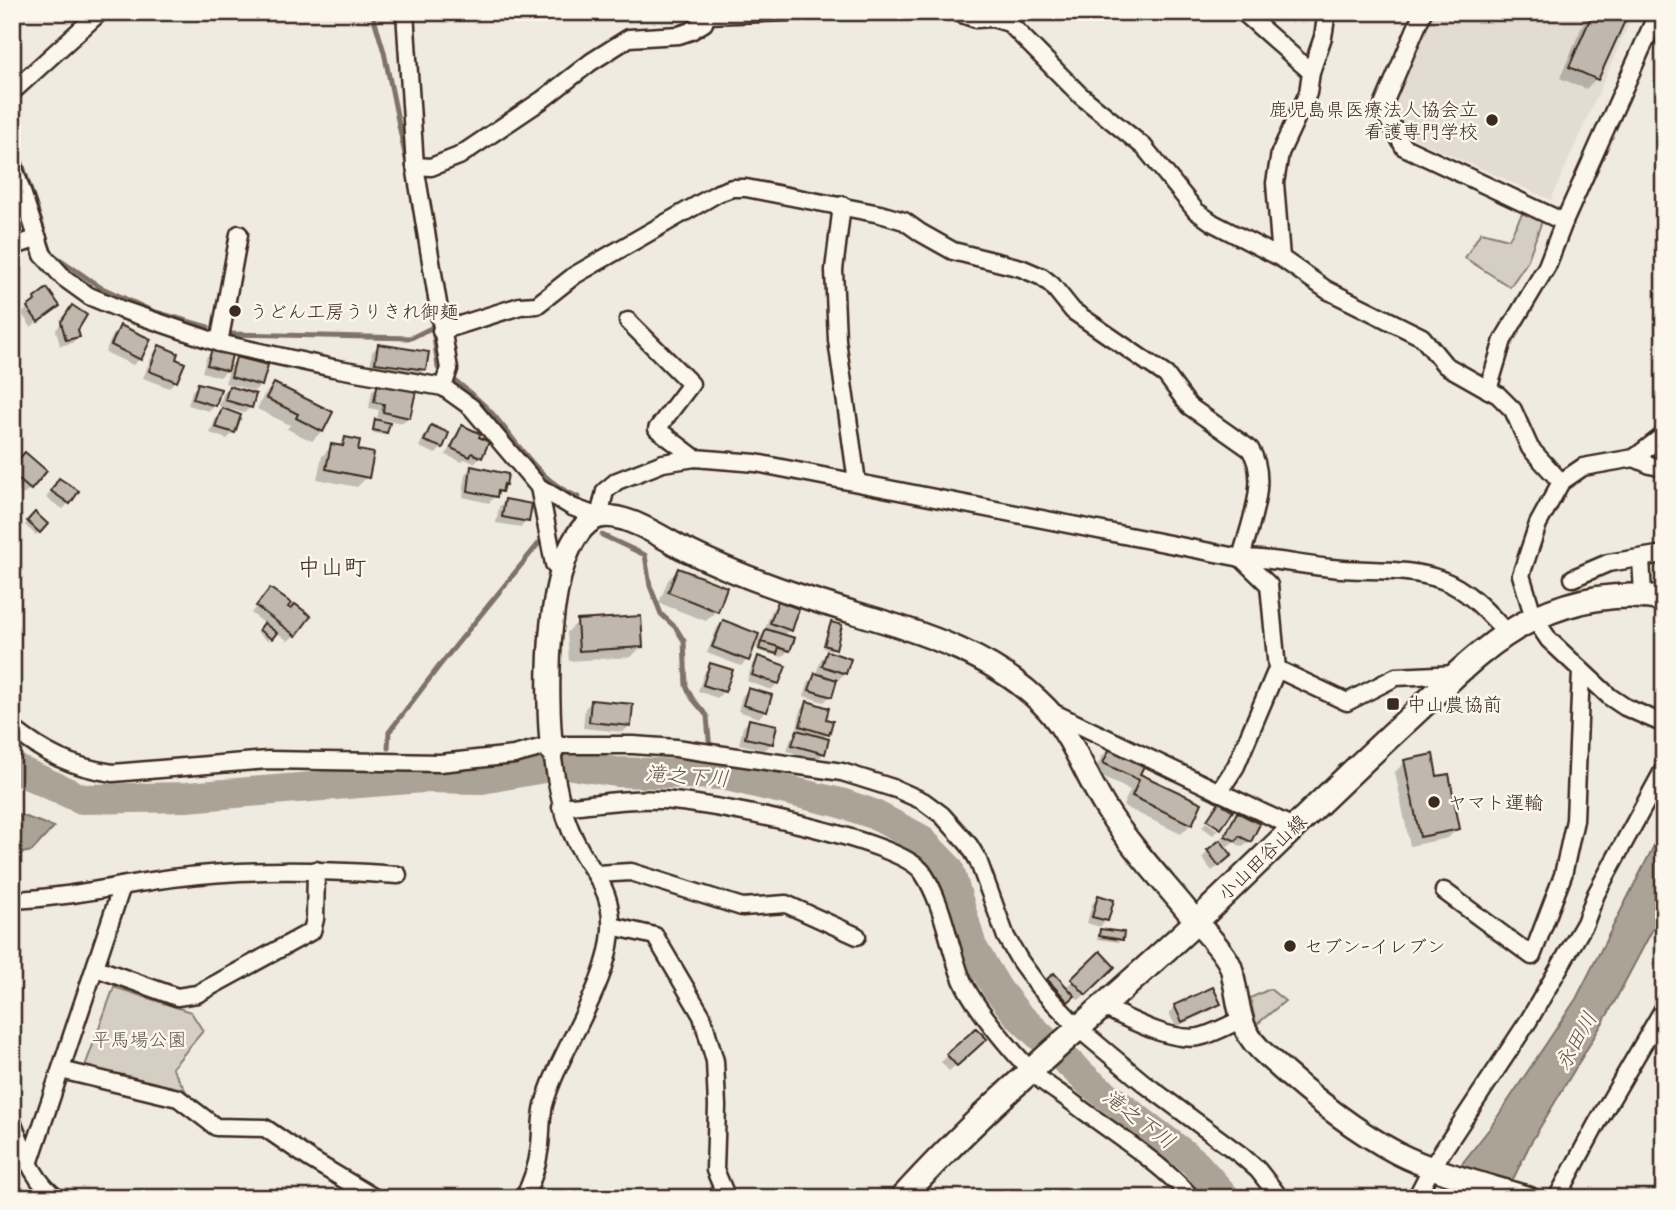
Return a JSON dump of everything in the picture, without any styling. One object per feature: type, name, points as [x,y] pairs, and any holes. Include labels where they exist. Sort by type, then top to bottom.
[{"type":"main road","name":"小山田谷山線","points":[[902,1198],[978,1119],[1196,921],[1457,674],[1508,634],[1534,618],[1571,604],[1599,598],[1653,597]]},
{"type":"street","points":[[12,92],[100,12]]},
{"type":"street","points":[[405,12],[415,166],[446,379],[539,487],[572,507],[599,517],[626,520],[701,557],[759,581],[809,599],[902,626],[942,642],[1000,672],[1028,691],[1049,711],[1107,811],[1230,963],[1241,1020],[1248,1038],[1267,1057],[1358,1131],[1399,1154],[1432,1167],[1529,1198]]},
{"type":"street","points":[[415,166],[432,167],[459,156],[629,38],[679,35],[704,23],[701,14],[789,12]]},
{"type":"street","points":[[956,12],[1009,23],[1080,95],[1144,147],[1196,211],[1213,223],[1281,258],[1327,290],[1422,337],[1445,365],[1498,395],[1513,411],[1530,447],[1561,482]]},
{"type":"street","points":[[1243,12],[1311,72]]},
{"type":"street","points":[[1281,258],[1275,183],[1280,153],[1308,93],[1327,12]]},
{"type":"street","points":[[1423,12],[1382,108],[1404,147],[1564,222]]},
{"type":"street","points":[[1488,390],[1503,340],[1547,267],[1564,222],[1658,12]]},
{"type":"street","points":[[12,162],[43,255],[64,278],[89,296],[219,343],[333,368],[446,379]]},
{"type":"street","points":[[441,331],[520,306],[537,305],[575,275],[732,188],[746,188],[842,205],[904,221],[953,251],[1021,268],[1042,277],[1073,311],[1166,375],[1189,406],[1250,449],[1256,458],[1258,491],[1241,558]]},
{"type":"street","points":[[842,205],[834,270],[836,340],[857,482]]},
{"type":"street","points":[[219,343],[239,234]]},
{"type":"street","points":[[12,247],[38,238]]},
{"type":"street","points":[[628,321],[691,384],[657,429],[695,458]]},
{"type":"street","points":[[1664,435],[1634,457],[1583,467],[1561,482],[1538,524],[1521,575],[1534,618],[1549,640],[1625,707],[1664,724]]},
{"type":"street","points":[[1634,457],[1650,466],[1664,468]]},
{"type":"street","points":[[599,517],[605,491],[617,481],[663,463],[695,458],[756,463],[1241,558],[1270,558],[1330,568],[1427,575],[1445,580],[1459,589],[1479,604],[1508,634]]},
{"type":"street","points":[[539,487],[555,564],[561,570]]},
{"type":"street","points":[[524,1198],[533,1180],[540,1151],[544,1106],[553,1078],[599,980],[612,926],[609,904],[596,874],[581,852],[560,802],[551,748],[547,690],[561,570],[580,532],[589,522],[599,517]]},
{"type":"street","points":[[1573,578],[1608,563],[1664,554]]},
{"type":"street","points":[[1219,792],[1236,766],[1277,669],[1269,585],[1241,558]]},
{"type":"street","points":[[1641,558],[1653,597]]},
{"type":"street","points":[[1277,669],[1347,702],[1396,677],[1457,674]]},
{"type":"street","points":[[1444,891],[1532,956],[1563,875],[1575,820],[1581,671]]},
{"type":"street","points":[[1049,711],[1293,827]]},
{"type":"street","points":[[12,728],[55,758],[90,770],[113,772],[268,760],[440,763],[551,748],[633,745],[699,751],[842,772],[896,789],[923,801],[942,815],[978,859],[1006,937],[1039,987],[1076,1032],[1242,1156],[1258,1170],[1280,1198]]},
{"type":"street","points":[[1416,1198],[1432,1167],[1529,1020],[1585,923],[1596,894],[1664,769]]},
{"type":"street","points":[[560,802],[663,800],[780,820],[858,839],[901,858],[922,871],[938,906],[962,980],[989,1021],[1034,1070],[1166,1172],[1192,1198]]},
{"type":"street","points":[[12,900],[41,899],[174,877],[316,870],[398,875]]},
{"type":"street","points":[[96,968],[177,997],[197,994],[312,931],[315,919],[316,870]]},
{"type":"street","points":[[596,874],[631,872],[742,907],[786,904],[857,936]]},
{"type":"street","points":[[29,1164],[122,886]]},
{"type":"street","points":[[612,926],[655,936],[702,1016],[715,1061],[715,1170],[727,1198]]},
{"type":"street","points":[[1103,1007],[1154,1029],[1186,1037],[1200,1037],[1241,1020]]},
{"type":"street","points":[[1557,1198],[1664,1008]]},
{"type":"street","points":[[61,1070],[178,1098],[216,1127],[265,1128],[375,1198]]},
{"type":"street","points":[[12,1122],[35,1176],[57,1198]]},
{"type":"shaded area","name":"鹿児島県医療法人協会立 看護専門学校","points":[[1431,12],[1634,12],[1551,200],[1404,134],[1391,105]]},
{"type":"green space","points":[[1523,212],[1542,221],[1527,262],[1510,287],[1465,258],[1481,232],[1509,239]]},
{"type":"green space","name":"平馬場公園","points":[[114,987],[191,1012],[203,1031],[172,1068],[187,1093],[84,1069]]},
{"type":"green space","points":[[1270,989],[1285,1001],[1256,1025],[1250,998]]},
{"type":"water","points":[[12,812],[54,827],[32,851],[12,855]]},
{"type":"water","name":"永田川","points":[[1664,826],[1664,908],[1609,1012],[1530,1144],[1504,1198],[1435,1198],[1490,1128],[1576,999]]},
{"type":"building","points":[[1593,12],[1629,12],[1598,80],[1569,67]]},
{"type":"building","points":[[15,200],[19,213],[13,214],[15,219],[12,220],[12,201]]},
{"type":"building","points":[[47,288],[60,306],[38,322],[27,307]]},
{"type":"building","points":[[72,305],[87,315],[78,330],[80,337],[66,340],[61,322]]},
{"type":"building","points":[[120,325],[151,339],[141,360],[111,345]]},
{"type":"building","points":[[378,344],[429,352],[426,370],[375,363]]},
{"type":"building","points":[[159,345],[178,353],[176,359],[185,363],[177,382],[149,371]]},
{"type":"building","points":[[212,349],[232,355],[228,371],[207,365]]},
{"type":"building","points":[[236,357],[268,365],[262,386],[231,377]]},
{"type":"building","points":[[378,382],[416,391],[410,418],[383,412],[384,404],[374,402]]},
{"type":"building","points":[[198,383],[221,389],[216,406],[193,399]]},
{"type":"building","points":[[274,383],[333,412],[323,432],[296,418],[298,414],[266,398]]},
{"type":"building","points":[[229,386],[256,394],[252,408],[225,400]]},
{"type":"building","points":[[222,408],[241,415],[235,433],[215,427]]},
{"type":"building","points":[[375,419],[390,423],[387,433],[373,430]]},
{"type":"building","points":[[431,425],[449,433],[443,448],[424,441]]},
{"type":"building","points":[[462,425],[481,434],[479,437],[489,442],[482,458],[472,453],[470,457],[451,448]]},
{"type":"building","points":[[345,437],[360,440],[358,450],[374,453],[369,478],[326,469],[331,444],[343,446]]},
{"type":"building","points":[[25,452],[47,471],[31,490],[12,474],[12,467]]},
{"type":"building","points":[[471,466],[508,474],[506,485],[504,484],[502,492],[498,491],[497,497],[468,491]]},
{"type":"building","points":[[59,478],[79,491],[70,504],[51,491]]},
{"type":"building","points":[[505,499],[532,504],[529,522],[502,517]]},
{"type":"building","points":[[35,512],[48,524],[40,533],[27,521]]},
{"type":"building","points":[[678,568],[727,587],[718,612],[668,592]]},
{"type":"building","points":[[270,588],[291,603],[288,607],[291,609],[295,604],[311,616],[296,636],[256,606]]},
{"type":"building","points":[[778,601],[799,609],[792,631],[770,623]]},
{"type":"building","points":[[641,616],[643,647],[579,651],[577,620]]},
{"type":"building","points":[[723,620],[759,634],[749,661],[712,647]]},
{"type":"building","points":[[831,622],[842,625],[836,649],[824,645]]},
{"type":"building","points":[[264,623],[277,633],[272,639],[259,630]]},
{"type":"building","points":[[766,629],[795,638],[790,651],[761,642]]},
{"type":"building","points":[[761,642],[779,647],[777,654],[759,649]]},
{"type":"building","points":[[827,651],[851,659],[846,674],[822,666]]},
{"type":"building","points":[[758,656],[786,666],[779,684],[752,675]]},
{"type":"building","points":[[710,663],[733,670],[725,692],[703,685]]},
{"type":"building","points":[[815,673],[837,680],[832,697],[809,690]]},
{"type":"building","points":[[748,688],[772,695],[767,712],[743,705]]},
{"type":"building","points":[[591,700],[633,704],[631,726],[589,722]]},
{"type":"building","points":[[807,701],[829,708],[826,719],[833,721],[829,735],[800,726]]},
{"type":"building","points":[[749,719],[777,725],[773,744],[745,738]]},
{"type":"building","points":[[797,730],[829,739],[825,754],[792,745]]},
{"type":"building","points":[[1112,744],[1147,760],[1140,774],[1202,803],[1192,825],[1132,796],[1139,780],[1103,763]]},
{"type":"building","name":"ヤマト運輸","points":[[1433,754],[1437,776],[1449,774],[1460,829],[1420,837],[1404,760]]},
{"type":"building","points":[[1219,802],[1233,811],[1221,829],[1207,820]]},
{"type":"building","points":[[1237,812],[1260,824],[1251,842],[1239,836],[1236,841],[1225,836]]},
{"type":"building","points":[[1220,840],[1232,855],[1219,866],[1207,850]]},
{"type":"building","points":[[1098,895],[1114,900],[1108,921],[1092,917]]},
{"type":"building","points":[[1100,929],[1124,932],[1123,940],[1099,936]]},
{"type":"building","points":[[1100,951],[1115,967],[1086,995],[1071,979]]},
{"type":"building","points":[[1054,973],[1075,996],[1068,1002],[1047,979]]},
{"type":"building","points":[[1213,987],[1221,1004],[1182,1022],[1174,1005]]},
{"type":"building","points":[[976,1028],[987,1039],[957,1066],[946,1054]]},
{"type":"waterway","points":[[372,12],[384,52],[408,169]]},
{"type":"waterway","points":[[12,132],[51,253],[100,287],[152,311],[208,327]]},
{"type":"waterway","points":[[428,289],[438,368],[489,410],[539,471],[578,497]]},
{"type":"waterway","points":[[229,334],[411,338],[433,327]]},
{"type":"waterway","points":[[602,535],[645,555],[650,586],[661,614],[676,628],[684,641],[686,686],[707,716],[712,775]]},
{"type":"waterway","points":[[388,748],[389,732],[539,543]]},
{"type":"waterway","name":"滝之下川","points":[[12,766],[82,799],[187,797],[422,778],[482,779],[566,764],[616,772],[722,775],[841,803],[873,814],[919,838],[949,869],[972,947],[998,990],[1017,1014],[1089,1082],[1193,1161],[1226,1198]]},
{"type":"waterway","name":"滝之下川","points":[[385,781],[386,776]]},
{"type":"place","name":"鹿児島県医療法人協会立 看護専門学校","points":[[1492,120]]},
{"type":"place","name":"うどん工房うりきれ御麺","points":[[235,311]]},
{"type":"place","name":"中山農協前","points":[[1393,704]]},
{"type":"place","name":"ヤマト運輸","points":[[1434,802]]},
{"type":"place","name":"セブン-イレブン","points":[[1290,946]]},
{"type":"district","name":"中山町","points":[[332,567]]}]
